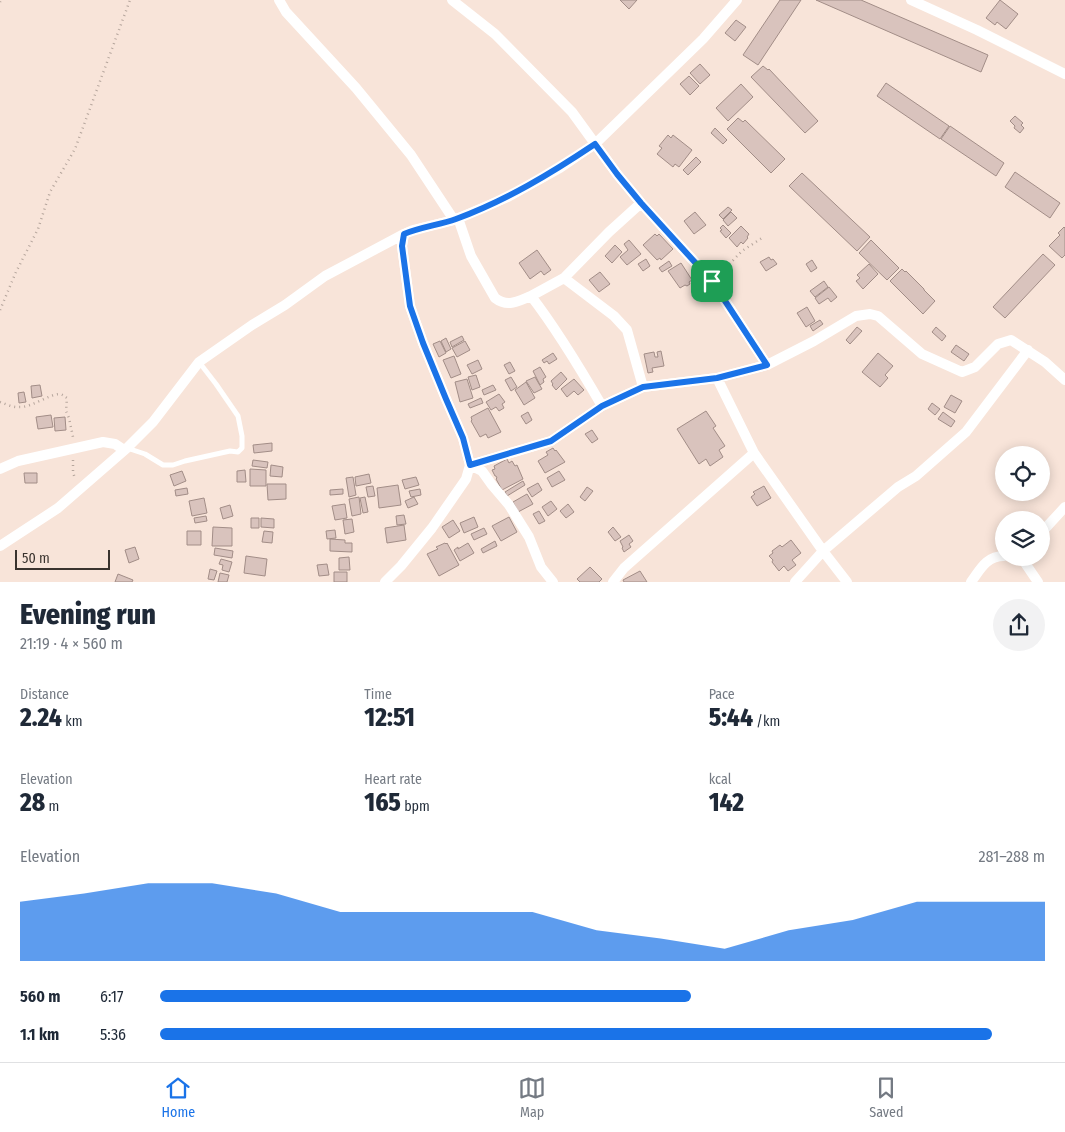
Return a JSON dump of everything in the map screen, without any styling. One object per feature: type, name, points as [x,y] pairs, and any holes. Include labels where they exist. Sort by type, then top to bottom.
[{"type":"street","points":[[279,0],[286,12],[356,88],[411,155],[456,219],[471,256],[495,298],[500,302],[506,304],[514,303],[564,278],[609,232],[641,203]]},
{"type":"street","points":[[452,0],[494,34],[572,112],[617,174],[641,203],[712,281],[767,365]]},
{"type":"street","points":[[0,546],[58,508],[125,449],[154,422],[199,362],[252,325],[285,305],[324,276],[413,230],[456,219],[508,197],[560,168],[595,144],[703,39],[737,0]]},
{"type":"street","points":[[911,0],[977,30],[1065,74]]},
{"type":"street","points":[[384,582],[401,566],[442,514],[466,479],[470,465],[463,438],[442,391],[410,306],[402,246],[404,234]]},
{"type":"street","points":[[564,278],[614,316],[628,330],[643,387]]},
{"type":"street","points":[[531,296],[568,347],[602,406]]},
{"type":"street","points":[[470,465],[551,441],[602,406],[643,387],[717,378],[767,365],[814,341],[856,316],[870,314],[878,316],[922,354],[962,372],[975,367],[998,344],[1011,340],[1045,362],[1065,380]]},
{"type":"street","points":[[795,582],[823,551],[898,487],[916,476],[966,432],[1028,350]]},
{"type":"street","points":[[717,378],[754,453],[847,582]]},
{"type":"street","points":[[0,469],[18,461],[103,442],[115,444],[125,449]]},
{"type":"street","points":[[613,582],[624,568],[754,453]]},
{"type":"street","points":[[470,465],[482,471],[509,505],[529,537],[541,567],[553,582]]},
{"type":"street","points":[[1050,523],[1065,507]]},
{"type":"street","points":[[970,582],[986,562],[995,556]]},
{"type":"street","points":[[1026,566],[1038,582]]},
{"type":"lane","points":[[125,449],[145,454],[163,465],[173,465],[230,451],[238,452],[242,448],[238,416],[199,362]]},
{"type":"path","points":[[0,310],[16,272],[38,229],[50,192],[75,149],[130,0]]},
{"type":"path","points":[[712,281],[742,251],[762,238]]},
{"type":"path","points":[[0,402],[20,407],[59,394],[67,398],[66,411],[72,429],[74,449],[73,472],[78,490]]},
{"type":"building","points":[[620,0],[637,0],[629,9]]},
{"type":"building","points":[[780,0],[801,0],[758,65],[743,55]]},
{"type":"building","points":[[816,0],[861,0],[988,55],[981,72]]},
{"type":"building","points":[[1000,0],[1018,14],[1006,29],[997,22],[995,25],[986,18]]},
{"type":"building","points":[[736,20],[746,27],[735,41],[725,33]]},
{"type":"building","points":[[700,64],[710,75],[700,84],[690,73]]},
{"type":"building","points":[[763,66],[769,69],[818,121],[805,133],[751,77]]},
{"type":"building","points":[[689,76],[699,86],[690,95],[680,84]]},
{"type":"building","points":[[886,83],[949,126],[940,139],[877,96]]},
{"type":"building","points":[[741,84],[753,97],[728,121],[716,108]]},
{"type":"building","points":[[1015,116],[1023,123],[1021,125],[1024,128],[1020,133],[1010,121]]},
{"type":"building","points":[[738,118],[743,122],[745,120],[785,159],[771,173],[727,129]]},
{"type":"building","points":[[950,126],[1004,163],[996,176],[941,139]]},
{"type":"building","points":[[715,128],[727,140],[723,144],[711,133]]},
{"type":"building","points":[[668,135],[671,138],[673,135],[692,150],[679,167],[675,164],[673,167],[657,154],[662,148],[659,146]]},
{"type":"building","points":[[696,157],[701,162],[688,175],[683,170]]},
{"type":"building","points":[[1015,172],[1060,203],[1050,218],[1005,187]]},
{"type":"building","points":[[802,173],[870,237],[857,251],[789,186]]},
{"type":"building","points":[[728,207],[732,210],[723,219],[719,215]]},
{"type":"building","points":[[695,212],[706,225],[694,234],[684,221]]},
{"type":"building","points":[[731,212],[737,218],[728,226],[723,220]]},
{"type":"building","points":[[723,225],[731,233],[726,238],[720,231]]},
{"type":"building","points":[[741,226],[749,234],[743,244],[741,242],[737,247],[729,238]]},
{"type":"building","points":[[1064,227],[1065,255],[1062,258],[1049,246],[1060,235],[1058,233]]},
{"type":"building","points":[[655,234],[657,236],[659,234],[673,249],[661,260],[660,258],[657,260],[643,245]]},
{"type":"building","points":[[629,240],[641,254],[627,265],[620,257],[628,250],[624,244]]},
{"type":"building","points":[[871,240],[899,268],[887,280],[859,253]]},
{"type":"building","points":[[615,245],[622,252],[612,263],[605,256]]},
{"type":"building","points":[[537,250],[551,270],[544,275],[541,271],[530,279],[519,263]]},
{"type":"building","points":[[1043,254],[1055,265],[1005,318],[993,307]]},
{"type":"building","points":[[769,257],[777,264],[766,271],[760,262]]},
{"type":"building","points":[[646,259],[650,266],[643,271],[638,264]]},
{"type":"building","points":[[812,260],[817,268],[811,272],[806,264]]},
{"type":"building","points":[[669,261],[672,266],[662,272],[659,268]]},
{"type":"building","points":[[681,263],[692,280],[687,286],[685,285],[680,288],[668,271]]},
{"type":"building","points":[[869,264],[878,274],[863,289],[856,281],[860,278],[857,275]]},
{"type":"building","points":[[902,269],[935,301],[923,314],[890,281]]},
{"type":"building","points":[[600,272],[610,284],[599,292],[589,280]]},
{"type":"building","points":[[824,281],[828,287],[815,297],[810,291]]},
{"type":"building","points":[[829,287],[837,297],[831,302],[828,298],[819,304],[815,298]]},
{"type":"building","points":[[807,307],[815,321],[806,327],[797,313]]},
{"type":"building","points":[[820,320],[823,324],[813,331],[810,326]]},
{"type":"building","points":[[857,327],[862,331],[850,344],[846,340]]},
{"type":"building","points":[[936,327],[946,336],[942,341],[932,332]]},
{"type":"building","points":[[462,336],[464,340],[452,347],[450,342]]},
{"type":"building","points":[[446,338],[451,349],[446,352],[441,341]]},
{"type":"building","points":[[440,341],[446,353],[439,357],[433,344]]},
{"type":"building","points":[[465,341],[470,350],[457,357],[452,348]]},
{"type":"building","points":[[956,345],[969,354],[964,361],[951,352]]},
{"type":"building","points":[[661,351],[664,366],[652,368],[653,372],[648,373],[644,354],[654,352],[655,357],[658,357],[657,352]]},
{"type":"building","points":[[553,353],[557,359],[549,364],[547,361],[544,363],[542,360]]},
{"type":"building","points":[[878,353],[893,366],[885,375],[888,378],[880,387],[862,372]]},
{"type":"building","points":[[454,356],[461,374],[451,378],[443,360]]},
{"type":"building","points":[[478,360],[482,369],[472,374],[467,365]]},
{"type":"building","points":[[510,362],[515,371],[509,374],[504,365]]},
{"type":"building","points":[[540,367],[546,377],[540,385],[533,371]]},
{"type":"building","points":[[561,372],[567,379],[556,390],[551,381]]},
{"type":"building","points":[[476,375],[480,387],[472,390],[468,377]]},
{"type":"building","points":[[511,377],[517,387],[511,391],[505,380]]},
{"type":"building","points":[[535,377],[542,389],[534,393],[526,381]]},
{"type":"building","points":[[467,379],[473,398],[460,402],[455,382]]},
{"type":"building","points":[[574,379],[584,390],[578,395],[574,391],[567,397],[561,389]]},
{"type":"building","points":[[526,382],[535,398],[524,405],[515,390]]},
{"type":"building","points":[[40,385],[42,396],[32,398],[31,386]]},
{"type":"building","points":[[493,385],[496,390],[484,395],[482,390]]},
{"type":"building","points":[[24,392],[26,402],[19,403],[18,393]]},
{"type":"building","points":[[499,394],[505,402],[502,404],[504,408],[499,411],[496,407],[491,410],[486,402]]},
{"type":"building","points":[[951,395],[962,401],[955,413],[944,407]]},
{"type":"building","points":[[481,398],[483,403],[470,408],[468,404]]},
{"type":"building","points":[[932,403],[940,409],[935,415],[928,409]]},
{"type":"building","points":[[488,408],[501,432],[488,438],[486,434],[480,437],[471,421],[471,417]]},
{"type":"building","points":[[706,411],[716,426],[713,428],[725,446],[719,450],[723,457],[710,466],[706,459],[699,464],[677,429]]},
{"type":"building","points":[[528,412],[532,420],[526,424],[521,416]]},
{"type":"building","points":[[943,412],[955,421],[951,427],[938,419]]},
{"type":"building","points":[[51,415],[53,427],[38,429],[36,417]]},
{"type":"building","points":[[65,417],[66,430],[55,431],[54,418]]},
{"type":"building","points":[[592,430],[598,439],[592,443],[585,434]]},
{"type":"building","points":[[272,443],[272,451],[254,453],[253,445]]},
{"type":"building","points":[[553,448],[565,462],[545,473],[538,461],[548,455],[546,452]]},
{"type":"building","points":[[507,459],[509,463],[512,461],[515,466],[517,465],[523,479],[502,490],[492,470],[495,469],[494,466]]},
{"type":"building","points":[[253,460],[268,462],[267,468],[252,466]]},
{"type":"building","points":[[271,465],[283,467],[282,477],[270,476]]},
{"type":"building","points":[[250,469],[266,470],[266,486],[250,486]]},
{"type":"building","points":[[245,470],[246,482],[237,482],[237,471]]},
{"type":"building","points":[[182,471],[186,481],[174,486],[170,475]]},
{"type":"building","points":[[559,471],[565,480],[552,487],[547,478]]},
{"type":"building","points":[[24,473],[37,473],[37,483],[25,483]]},
{"type":"building","points":[[369,474],[371,483],[356,486],[355,477]]},
{"type":"building","points":[[353,477],[356,495],[349,497],[346,478]]},
{"type":"building","points":[[416,477],[419,485],[405,489],[402,480]]},
{"type":"building","points":[[523,481],[525,485],[507,496],[505,492]]},
{"type":"building","points":[[538,483],[542,490],[532,497],[527,489]]},
{"type":"building","points":[[267,484],[286,484],[286,499],[268,500]]},
{"type":"building","points":[[398,485],[401,505],[379,508],[377,488]]},
{"type":"building","points":[[373,486],[375,496],[368,497],[366,487]]},
{"type":"building","points":[[764,486],[771,498],[757,506],[751,497],[755,494],[753,492]]},
{"type":"building","points":[[587,487],[593,491],[585,501],[580,497]]},
{"type":"building","points":[[187,488],[188,494],[176,496],[175,490]]},
{"type":"building","points":[[343,489],[343,494],[330,495],[330,490]]},
{"type":"building","points":[[420,489],[421,495],[411,497],[409,491]]},
{"type":"building","points":[[527,494],[533,504],[518,512],[513,502]]},
{"type":"building","points":[[359,497],[361,514],[352,516],[349,499]]},
{"type":"building","points":[[365,497],[368,512],[363,513],[360,498]]},
{"type":"building","points":[[414,497],[418,504],[408,508],[405,501]]},
{"type":"building","points":[[204,498],[207,513],[192,516],[189,501]]},
{"type":"building","points":[[551,501],[557,509],[548,516],[542,507]]},
{"type":"building","points":[[345,504],[347,518],[335,520],[332,506]]},
{"type":"building","points":[[568,504],[574,512],[566,518],[560,511]]},
{"type":"building","points":[[230,505],[233,516],[223,519],[220,508]]},
{"type":"building","points":[[539,511],[545,521],[539,524],[533,514]]},
{"type":"building","points":[[404,515],[406,524],[397,525],[396,516]]},
{"type":"building","points":[[206,516],[207,521],[195,523],[194,518]]},
{"type":"building","points":[[474,517],[478,527],[464,533],[460,523]]},
{"type":"building","points":[[509,517],[517,532],[501,541],[492,526]]},
{"type":"building","points":[[251,518],[259,518],[259,528],[251,528]]},
{"type":"building","points":[[261,518],[274,519],[274,528],[261,527]]},
{"type":"building","points":[[352,519],[354,532],[345,534],[343,520]]},
{"type":"building","points":[[453,520],[460,531],[449,538],[442,527]]},
{"type":"building","points":[[404,525],[406,540],[387,543],[385,528]]},
{"type":"building","points":[[213,527],[232,528],[232,546],[212,546]]},
{"type":"building","points":[[613,527],[621,537],[615,541],[608,532]]},
{"type":"building","points":[[484,528],[487,534],[474,540],[471,534]]},
{"type":"building","points":[[335,530],[336,538],[327,539],[326,531]]},
{"type":"building","points":[[187,531],[201,531],[201,545],[187,545]]},
{"type":"building","points":[[264,531],[273,532],[272,543],[262,542]]},
{"type":"building","points":[[629,535],[633,541],[629,544],[631,547],[624,552],[620,541]]},
{"type":"building","points":[[330,539],[345,540],[345,543],[352,543],[352,552],[330,551]]},
{"type":"building","points":[[791,540],[801,553],[792,560],[796,565],[788,571],[784,566],[779,571],[769,556],[780,545],[782,547]]},
{"type":"building","points":[[495,541],[497,546],[483,553],[481,549]]},
{"type":"building","points":[[447,543],[459,565],[439,576],[427,554]]},
{"type":"building","points":[[468,543],[474,553],[460,561],[454,550]]},
{"type":"building","points":[[135,547],[139,559],[129,563],[125,550]]},
{"type":"building","points":[[215,548],[233,551],[232,558],[214,555]]},
{"type":"building","points":[[246,556],[267,559],[265,576],[244,573]]},
{"type":"building","points":[[349,557],[350,570],[339,570],[339,558]]},
{"type":"building","points":[[221,559],[232,562],[229,572],[222,570],[223,565],[219,564]]},
{"type":"building","points":[[327,564],[329,575],[319,576],[317,565]]},
{"type":"building","points":[[590,567],[602,579],[599,582],[580,582],[577,579]]},
{"type":"building","points":[[210,569],[217,571],[214,580],[208,579]]},
{"type":"building","points":[[640,571],[647,582],[624,582],[623,580]]},
{"type":"building","points":[[334,572],[347,572],[347,582],[334,582]]},
{"type":"building","points":[[220,573],[229,575],[227,582],[218,582]]},
{"type":"building","points":[[118,574],[133,580],[132,582],[115,582]]},
{"type":"route","points":[[595,144],[641,203],[712,281],[767,365],[717,378],[643,387],[602,406],[551,441],[470,465],[463,438],[423,343],[410,306],[402,246],[404,234],[454,220],[508,197],[560,168],[595,144]]}]
